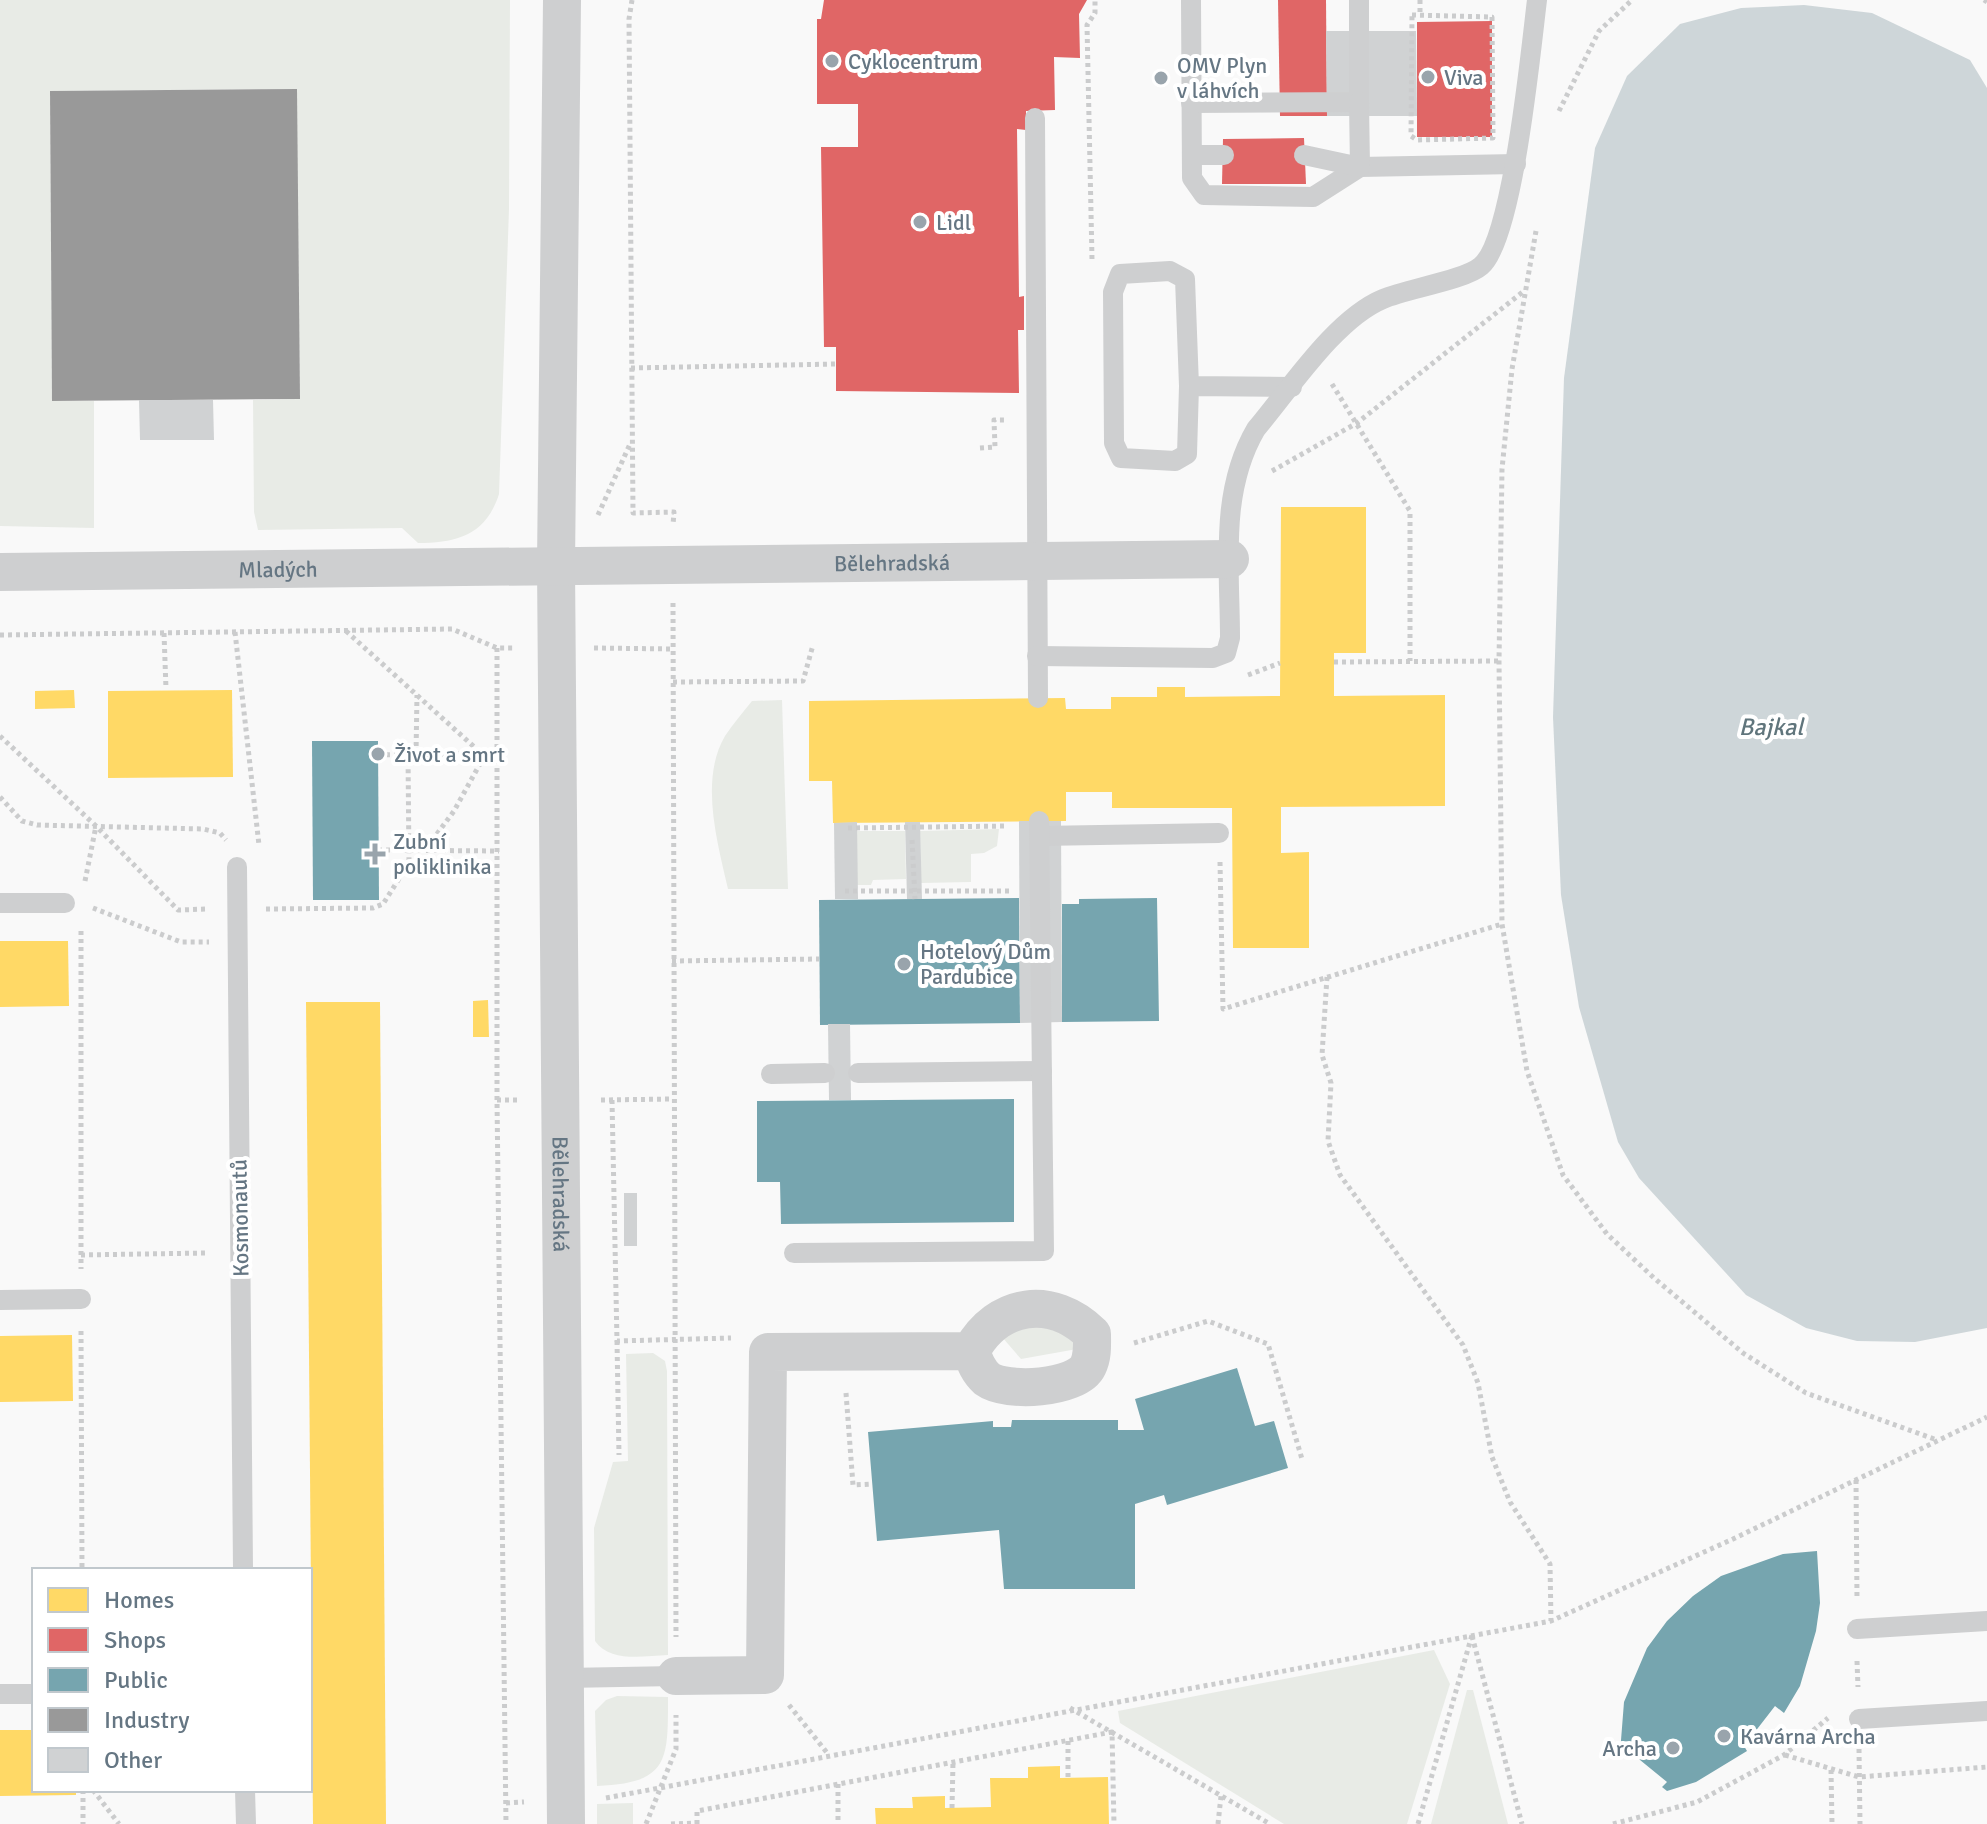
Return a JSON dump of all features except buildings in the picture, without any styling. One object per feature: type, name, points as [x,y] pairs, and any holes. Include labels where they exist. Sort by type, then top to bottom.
[{"type":"street","name":"Bělehradská","points":[[562,0],[556,565],[566,1824]]},
{"type":"street","name":"Bělehradská","points":[[556,565],[1230,559]]},
{"type":"street","name":"Mladých","points":[[0,572],[556,565]]},
{"type":"street","points":[[676,1676],[765,1675],[768,1352],[971,1351]]},
{"type":"lane","points":[[1191,0],[1192,178],[1204,195],[1223,198],[1313,197],[1360,167]]},
{"type":"lane","points":[[1359,0],[1360,167]]},
{"type":"lane","points":[[1037,656],[1223,656],[1230,644],[1232,483],[1245,447],[1349,320],[1364,308],[1480,268],[1493,252],[1516,164],[1537,0]]},
{"type":"lane","points":[[1191,103],[1359,102]]},
{"type":"lane","points":[[1035,118],[1038,698]]},
{"type":"lane","points":[[1192,155],[1224,155]]},
{"type":"lane","points":[[1304,155],[1360,167],[1516,164]]},
{"type":"lane","points":[[1170,271],[1185,279],[1189,386],[1187,454],[1175,461],[1121,458],[1114,443],[1115,281],[1129,272],[1170,271]]},
{"type":"lane","points":[[1189,386],[1292,387]]},
{"type":"lane","points":[[794,1253],[1044,1251],[1040,828],[1219,833]]},
{"type":"lane","name":"Kosmonautů","points":[[237,867],[243,1568]]},
{"type":"lane","points":[[0,903],[73,903]]},
{"type":"lane","points":[[858,1073],[1042,1071]]},
{"type":"lane","points":[[771,1074],[825,1073]]},
{"type":"lane","points":[[0,1300],[81,1299]]},
{"type":"lane","points":[[1857,1629],[1987,1621]]},
{"type":"lane","points":[[565,1678],[676,1676]]},
{"type":"lane","points":[[0,1694],[32,1694]]},
{"type":"lane","points":[[1859,1719],[1987,1711]]},
{"type":"lane","points":[[245,1792],[246,1824]]},
{"type":"path","points":[[632,0],[629,19],[633,513],[674,512],[672,961],[676,1749],[646,1824]]},
{"type":"path","points":[[1095,0],[1095,13],[1087,25],[1092,262],[1115,281]]},
{"type":"path","points":[[1420,0],[1420,15]]},
{"type":"path","points":[[1557,121],[1560,106],[1599,31],[1632,0]]},
{"type":"path","points":[[1412,15],[1420,15],[1492,17],[1493,138],[1417,140],[1411,136],[1409,23],[1412,15]]},
{"type":"path","points":[[1537,224],[1525,291],[1502,469],[1499,661],[1502,924],[1527,1071],[1563,1175],[1607,1234],[1743,1353],[1806,1393],[1937,1440]]},
{"type":"path","points":[[1231,503],[1277,467],[1357,423],[1525,291]]},
{"type":"path","points":[[631,368],[836,364]]},
{"type":"path","points":[[1327,375],[1410,511],[1410,661]]},
{"type":"path","points":[[0,635],[452,629],[497,648],[497,1100],[506,1824]]},
{"type":"path","points":[[345,630],[482,754]]},
{"type":"path","points":[[164,633],[166,689]]},
{"type":"path","points":[[673,682],[803,681],[813,645]]},
{"type":"path","points":[[1334,662],[1499,661]]},
{"type":"path","points":[[1252,675],[1280,663]]},
{"type":"path","points":[[416,754],[417,695]]},
{"type":"path","points":[[0,736],[96,826],[178,910],[373,908],[383,904],[409,863],[408,754]]},
{"type":"path","points":[[378,755],[497,753]]},
{"type":"path","points":[[425,850],[454,811],[481,762],[482,754]]},
{"type":"path","points":[[0,797],[22,821],[220,833],[237,867]]},
{"type":"path","points":[[84,887],[96,826]]},
{"type":"path","points":[[848,828],[1040,828]]},
{"type":"path","points":[[1219,833],[1223,1009],[1502,924]]},
{"type":"path","points":[[912,840],[915,899]]},
{"type":"path","points":[[378,850],[499,851]]},
{"type":"path","points":[[845,891],[1040,891]]},
{"type":"path","points":[[73,903],[181,942],[238,941]]},
{"type":"path","points":[[81,918],[82,1568]]},
{"type":"path","points":[[672,961],[819,959]]},
{"type":"path","points":[[1327,977],[1322,1055],[1331,1083],[1328,1141],[1340,1175],[1463,1345],[1478,1383],[1492,1457],[1510,1502],[1550,1564],[1551,1621]]},
{"type":"path","points":[[612,1100],[619,1455]]},
{"type":"path","points":[[81,1255],[240,1253]]},
{"type":"path","points":[[1118,1348],[1208,1321],[1268,1344],[1302,1459]]},
{"type":"path","points":[[617,1341],[742,1338]]},
{"type":"path","points":[[846,1385],[853,1485],[872,1484]]},
{"type":"path","points":[[663,1786],[1551,1621],[1733,1539],[1987,1417]]},
{"type":"path","points":[[1418,1824],[1472,1635]]},
{"type":"path","points":[[1472,1635],[1522,1824]]},
{"type":"path","points":[[765,1675],[828,1754]]},
{"type":"path","points":[[1850,1693],[1858,1684]]},
{"type":"path","points":[[1070,1708],[1270,1824]]},
{"type":"path","points":[[1613,1824],[1632,1822],[1697,1802],[1784,1755],[1834,1711]]},
{"type":"path","points":[[671,1824],[697,1823],[697,1811],[1112,1732]]},
{"type":"path","points":[[1112,1732],[1114,1824]]},
{"type":"path","points":[[1068,1741],[1068,1777]]},
{"type":"path","points":[[1784,1755],[1859,1777],[1987,1767]]},
{"type":"path","points":[[952,1808],[953,1762]]},
{"type":"path","points":[[1831,1770],[1832,1824]]},
{"type":"path","points":[[838,1784],[838,1824]]},
{"type":"path","points":[[83,1792],[83,1824]]},
{"type":"path","points":[[95,1792],[119,1824]]},
{"type":"path","points":[[1218,1824],[1221,1796]]},
{"type":"shaded area","points":[[0,0],[510,0],[509,209],[499,494],[478,528],[445,541],[418,543],[402,528],[258,530],[254,512],[253,400],[300,399],[296,89],[50,91],[52,401],[94,401],[94,528],[0,526]]},
{"type":"shaded area","points":[[782,700],[788,889],[728,889],[713,812],[713,772],[717,753],[725,736],[752,701]]},
{"type":"shaded area","points":[[999,829],[997,846],[984,853],[971,854],[971,882],[921,883],[920,831]]},
{"type":"shaded area","points":[[857,831],[905,831],[906,879],[873,880],[871,885],[857,885]]},
{"type":"shaded area","points":[[1029,1323],[1072,1336],[1077,1349],[1021,1359],[1002,1337]]},
{"type":"shaded area","points":[[653,1353],[665,1361],[667,1371],[668,1655],[628,1657],[610,1653],[595,1641],[594,1528],[613,1462],[628,1461],[626,1354]]},
{"type":"shaded area","points":[[1434,1650],[1450,1684],[1407,1824],[1284,1824],[1120,1723],[1118,1711]]},
{"type":"shaded area","points":[[1467,1690],[1473,1690],[1508,1824],[1431,1824]]},
{"type":"shaded area","points":[[617,1696],[668,1697],[665,1752],[660,1764],[638,1780],[597,1786],[595,1711],[606,1700]]},
{"type":"shaded area","points":[[633,1803],[633,1824],[597,1824],[597,1804]]},
{"type":"water","name":"Bajkal","points":[[1804,5],[1872,13],[1970,60],[1987,88],[1987,1328],[1915,1342],[1857,1341],[1806,1328],[1746,1295],[1639,1178],[1618,1142],[1579,1007],[1561,895],[1553,717],[1564,378],[1595,148],[1627,76],[1680,24],[1741,8]]},
{"type":"place","name":"Cyklocentrum","points":[[832,61]]},
{"type":"place","name":"Viva","points":[[1428,77]]},
{"type":"place","name":"OMV Plyn v láhvích","points":[[1161,78]]},
{"type":"place","name":"Lidl","points":[[920,222]]},
{"type":"place","name":"Život a smrt","points":[[378,754]]},
{"type":"place","name":"Zubní poliklinika","points":[[375,854]]},
{"type":"place","name":"Hotelový Dům Pardubice","points":[[904,964]]},
{"type":"place","name":"Kavárna Archa","points":[[1724,1736]]},
{"type":"place","name":"Archa","points":[[1673,1748]]}]
